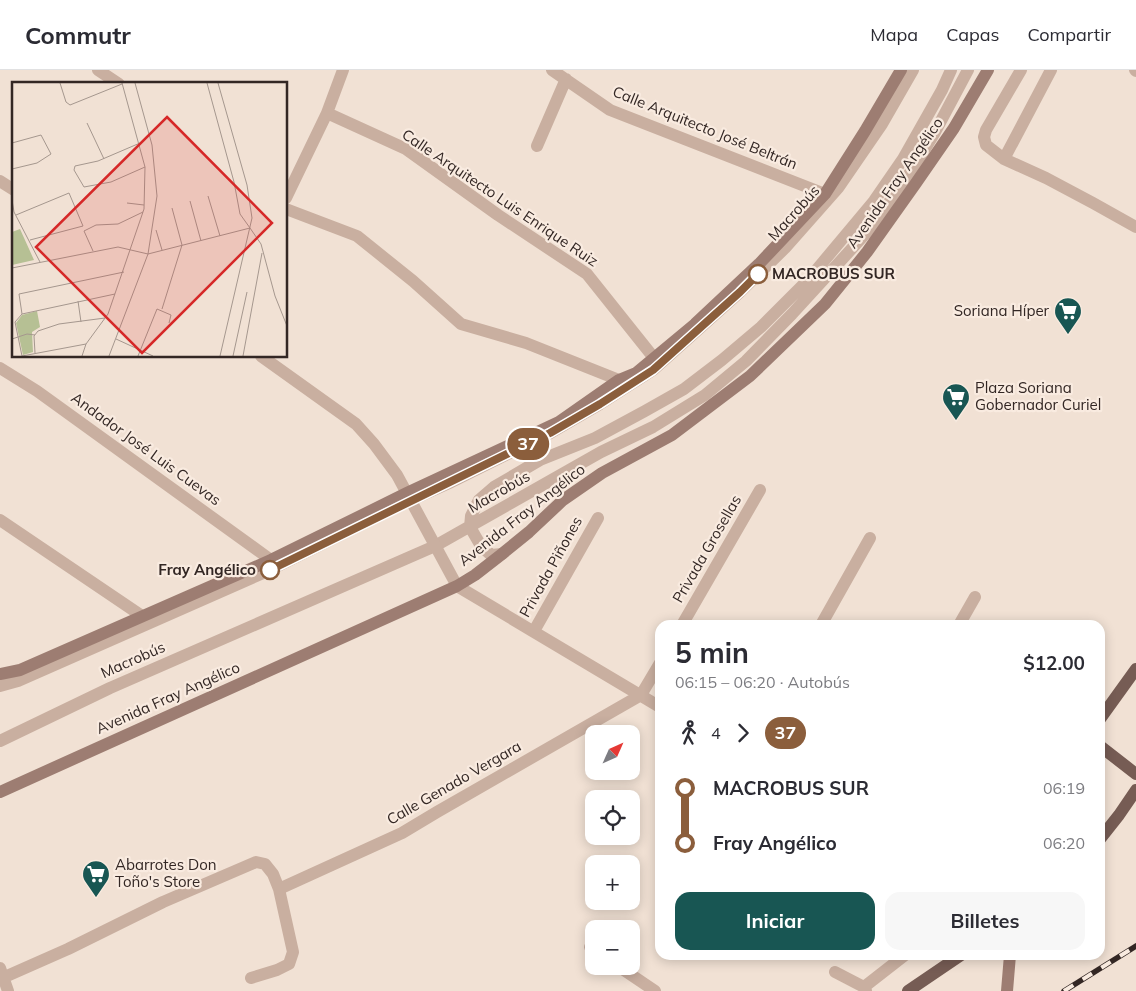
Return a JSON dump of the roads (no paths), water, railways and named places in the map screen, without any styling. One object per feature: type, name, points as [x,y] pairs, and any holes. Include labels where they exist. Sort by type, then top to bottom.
[{"type":"main road","points":[[1105,712],[1136,668]]},
{"type":"main road","points":[[1105,750],[1136,774]]},
{"type":"main road","points":[[1105,833],[1136,790]]},
{"type":"main road","points":[[908,991],[954,960]]},
{"type":"street","points":[[98,70],[116,82]]},
{"type":"street","points":[[291,179],[327,113],[343,70]]},
{"type":"street","name":"Calle Arquitecto José Beltrán","points":[[552,70],[610,110],[824,194]]},
{"type":"street","points":[[0,674],[20,670],[409,497],[559,422],[619,380],[636,372],[695,324],[758,264],[824,194],[865,131],[901,70]]},
{"type":"street","name":"Macrobús","points":[[0,686],[18,681],[270,570],[409,497],[550,433],[653,370],[740,292],[785,248],[838,188],[882,124],[913,70]]},
{"type":"street","points":[[502,554],[491,555],[482,546],[470,527],[470,516],[479,500],[494,487],[540,460],[594,438],[684,389],[722,360],[761,326],[808,280],[874,201],[903,159],[942,90],[951,70]]},
{"type":"street","name":"Macrobús","points":[[0,741],[110,688],[435,546],[601,452],[653,427],[705,395],[746,362],[867,232],[914,167],[968,70]]},
{"type":"street","name":"Avenida Fray Angélico","points":[[0,792],[457,586],[475,575],[529,532],[562,500],[602,473],[672,435],[750,376],[825,304],[867,252],[916,183],[954,128],[988,70]]},
{"type":"street","points":[[1021,70],[986,130],[984,137],[986,145],[1004,159],[1054,182],[1136,227]]},
{"type":"street","points":[[1004,159],[1051,70]]},
{"type":"street","points":[[537,146],[566,79]]},
{"type":"street","name":"Calle Arquitecto Luis Enrique Ruiz","points":[[327,113],[406,149],[498,215],[587,274],[654,358]]},
{"type":"street","points":[[0,181],[12,189]]},
{"type":"street","points":[[288,210],[357,236],[413,281],[461,324],[526,343],[619,380]]},
{"type":"street","points":[[264,358],[356,424],[388,462],[457,586],[655,703]]},
{"type":"street","name":"Andador José Luis Cuevas","points":[[0,368],[37,391],[270,560]]},
{"type":"street","name":"Privada Grosellas","points":[[685,620],[760,490]]},
{"type":"street","name":"Privada Piñones","points":[[534,631],[598,518]]},
{"type":"street","points":[[0,520],[142,616]]},
{"type":"street","points":[[824,620],[870,538]]},
{"type":"street","points":[[962,620],[974,597]]},
{"type":"street","points":[[641,695],[655,671]]},
{"type":"street","name":"Calle Genado Vergara","points":[[279,890],[402,833],[641,695]]},
{"type":"street","points":[[8,991],[1,975],[68,949],[163,902],[256,862],[265,864],[273,874],[279,890],[293,952],[289,964],[251,978]]},
{"type":"street","points":[[835,972],[865,989],[899,960]]},
{"type":"street","points":[[1007,991],[1010,960]]},
{"type":"street","points":[[631,975],[655,991]]},
{"type":"railway","points":[[1064,991],[1136,946]]},
{"type":"place","name":"MACROBUS SUR","points":[[758,274]]},
{"type":"place","name":"Soriana Híper","points":[[1068,335]]},
{"type":"place","name":"Plaza Soriana Gobernador Curiel","points":[[956,421]]},
{"type":"place","name":"Fray Angélico","points":[[270,570]]},
{"type":"place","name":"Abarrotes Don Toño's Store","points":[[96,898]]}]
